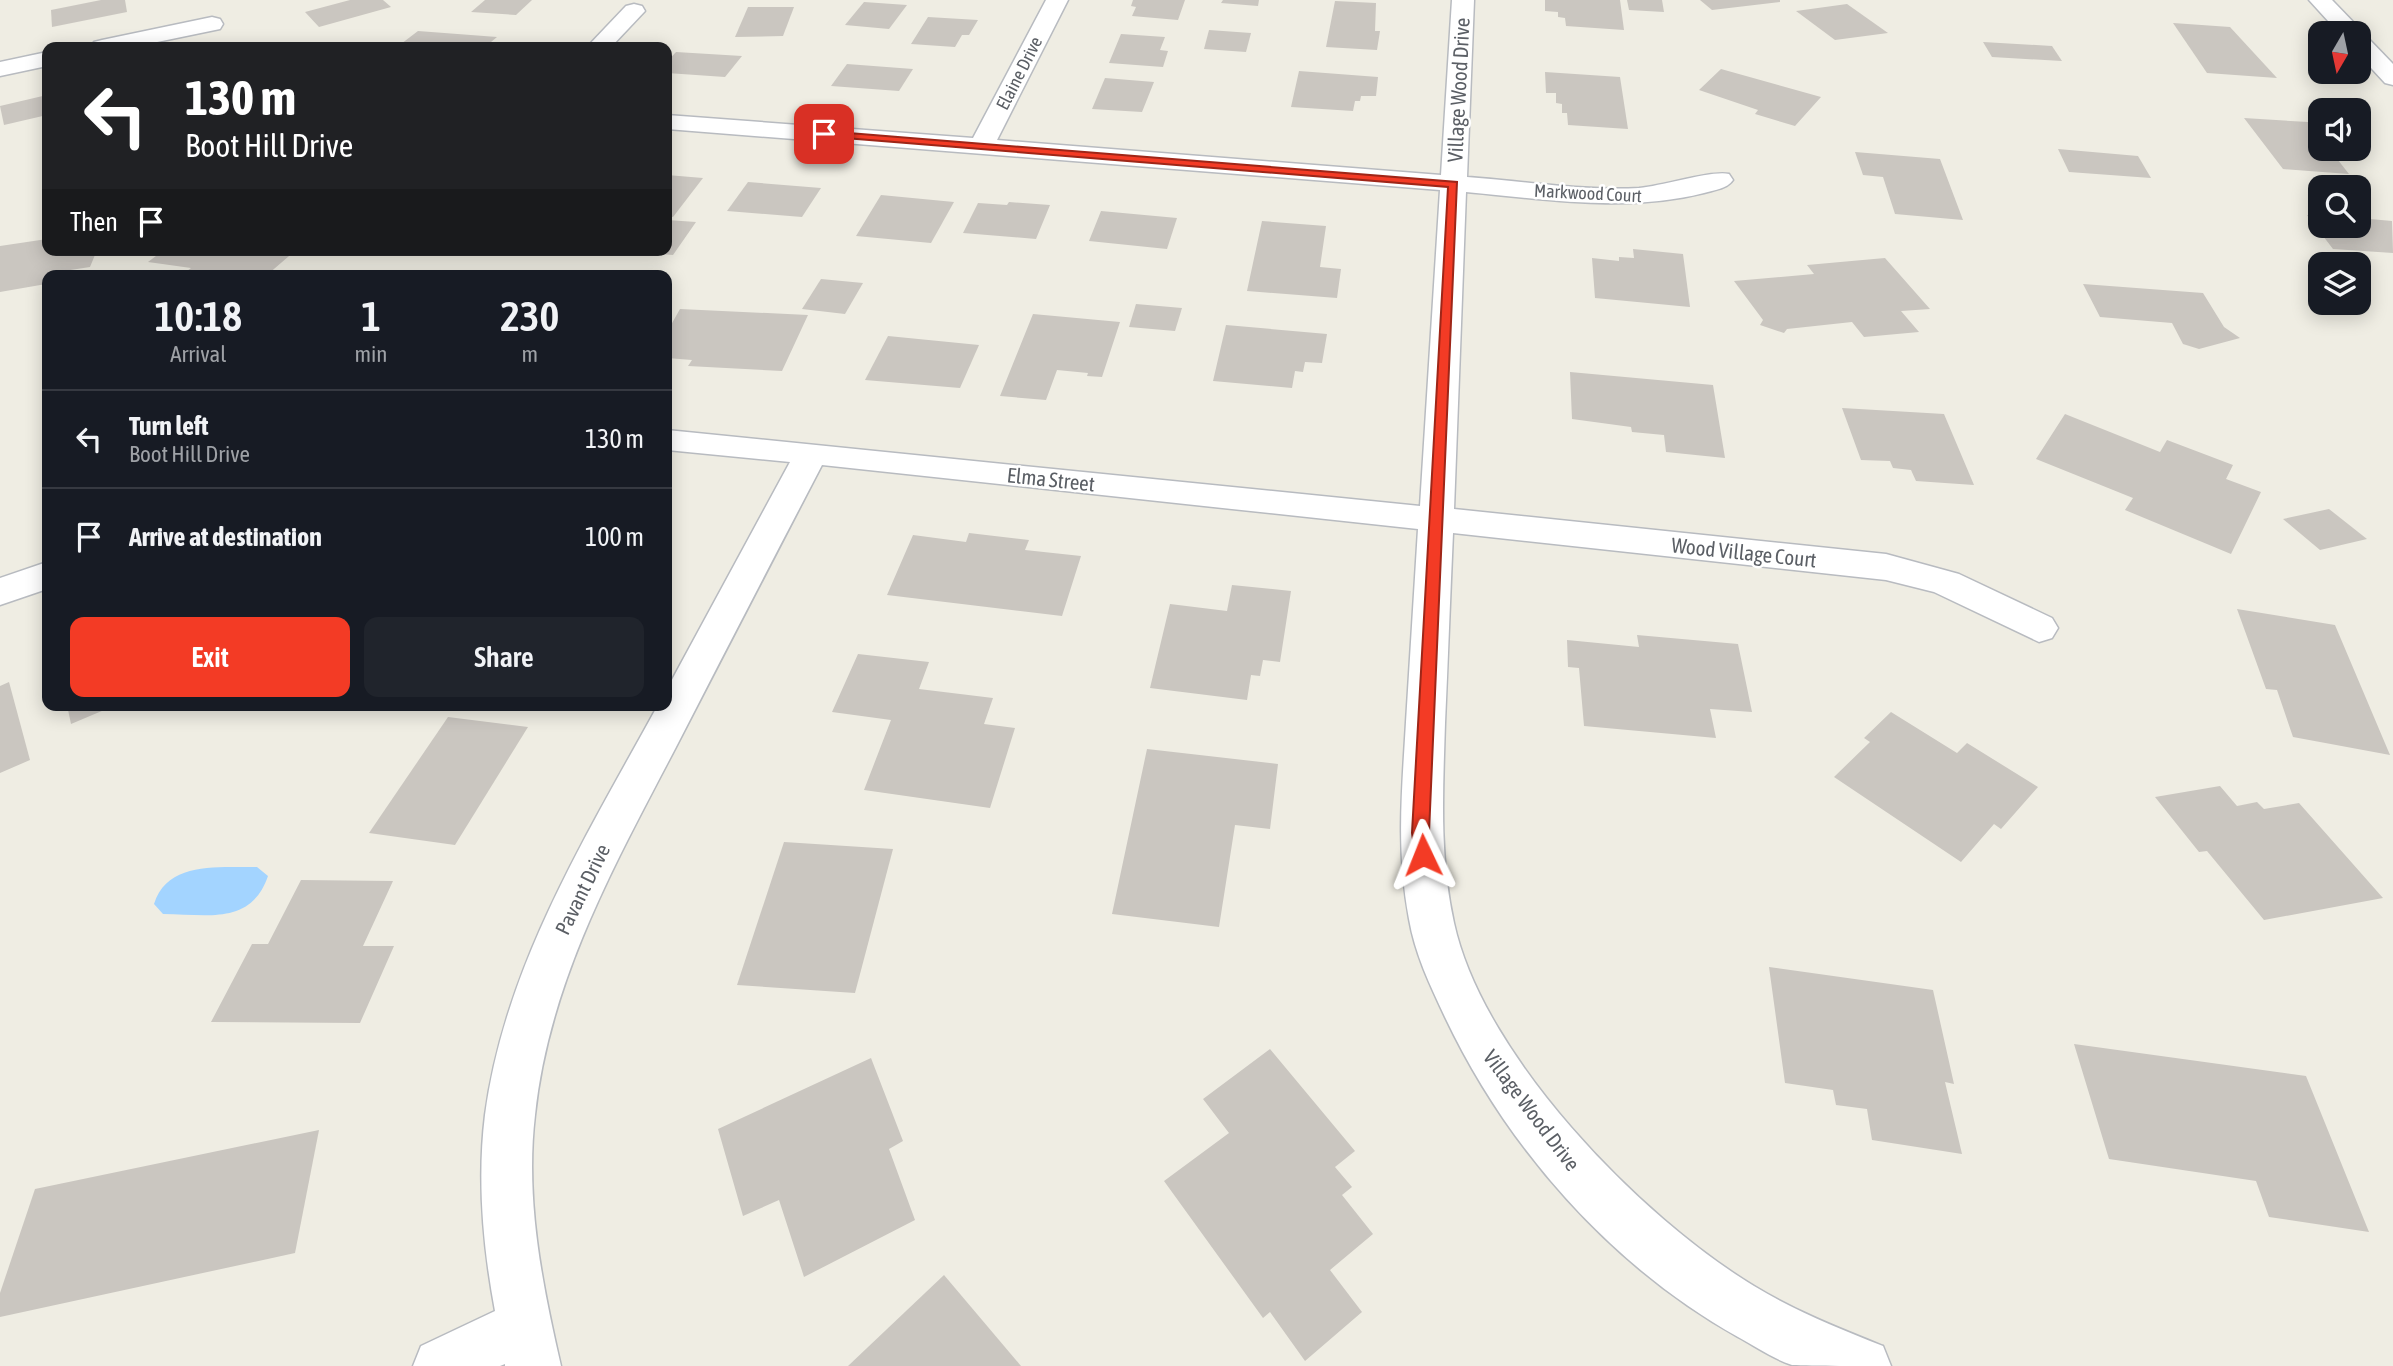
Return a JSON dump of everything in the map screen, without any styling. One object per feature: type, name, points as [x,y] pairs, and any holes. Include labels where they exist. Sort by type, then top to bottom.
[{"type":"street","name":"Elaine Drive","points":[[981,147],[1057,0]]},
{"type":"street","name":"Village Wood Drive","points":[[1463,0],[1420,833],[1427,899],[1446,971],[1478,1039],[1523,1105],[1575,1169],[1646,1238],[1696,1279],[1767,1324],[1863,1366]]},
{"type":"street","points":[[2320,0],[2340,21]]},
{"type":"street","points":[[138,42],[217,31],[216,1]]},
{"type":"street","points":[[603,42],[635,10]]},
{"type":"street","points":[[2371,54],[2393,78]]},
{"type":"street","points":[[0,69],[42,60]]},
{"type":"street","name":"Markwood Court","points":[[672,122],[1635,197],[1679,193],[1720,180]]},
{"type":"street","name":"Elma Street","points":[[672,440],[1436,518]]},
{"type":"street","name":"Pavant Drive","points":[[528,1346],[508,1184],[510,1116],[522,1046],[539,983],[585,879],[811,454]]},
{"type":"street","name":"Wood Village Court","points":[[1436,518],[1913,572],[1966,589],[2039,628]]},
{"type":"street","points":[[1,587],[42,576]]},
{"type":"street","points":[[441,1366],[528,1346]]},
{"type":"water","points":[[257,867],[268,876],[260,892],[239,910],[211,915],[163,914],[154,904],[161,890],[183,873],[197,869]]},
{"type":"building","points":[[101,0],[125,0],[127,12],[52,27],[51,10]]},
{"type":"building","points":[[350,0],[383,0],[391,7],[319,27],[305,12]]},
{"type":"building","points":[[485,0],[532,0],[516,15],[471,12]]},
{"type":"building","points":[[1133,0],[1185,0],[1178,20],[1132,16],[1136,7],[1131,6]]},
{"type":"building","points":[[1223,0],[1259,0],[1258,6],[1221,3]]},
{"type":"building","points":[[1545,0],[1620,0],[1624,30],[1566,26],[1565,18],[1558,17],[1558,12],[1545,11]]},
{"type":"building","points":[[1627,0],[1662,0],[1664,12],[1629,10]]},
{"type":"building","points":[[1700,0],[1780,0],[1780,2],[1712,10]]},
{"type":"building","points":[[1335,1],[1376,3],[1375,31],[1380,31],[1377,50],[1326,47]]},
{"type":"building","points":[[864,2],[907,5],[889,29],[845,25]]},
{"type":"building","points":[[1847,4],[1888,33],[1835,40],[1796,11]]},
{"type":"building","points":[[748,7],[794,7],[783,36],[735,37]]},
{"type":"building","points":[[928,17],[978,20],[969,35],[962,35],[955,47],[911,44]]},
{"type":"building","points":[[2173,23],[2230,27],[2277,78],[2207,73]]},
{"type":"building","points":[[1209,30],[1251,33],[1246,52],[1204,49]]},
{"type":"building","points":[[418,31],[497,37],[491,42],[404,42]]},
{"type":"building","points":[[1121,34],[1165,37],[1160,50],[1168,51],[1163,67],[1109,63]]},
{"type":"building","points":[[1983,42],[2052,46],[2062,61],[1992,57]]},
{"type":"building","points":[[676,52],[742,56],[725,77],[672,73],[672,56]]},
{"type":"building","points":[[847,64],[913,69],[899,91],[831,86]]},
{"type":"building","points":[[1721,69],[1821,97],[1795,126],[1755,114],[1758,110],[1699,90]]},
{"type":"building","points":[[1299,71],[1378,77],[1376,96],[1361,96],[1360,101],[1355,101],[1353,111],[1291,107]]},
{"type":"building","points":[[1545,72],[1620,77],[1628,129],[1568,125],[1567,113],[1562,113],[1562,104],[1556,103],[1556,93],[1546,93]]},
{"type":"building","points":[[1105,78],[1154,82],[1142,112],[1092,109]]},
{"type":"building","points":[[42,96],[42,116],[4,125],[0,106]]},
{"type":"building","points":[[2244,118],[2308,122],[2308,161],[2339,161],[2349,174],[2283,169]]},
{"type":"building","points":[[2058,149],[2138,156],[2151,178],[2069,172]]},
{"type":"building","points":[[1855,152],[1940,159],[1963,220],[1895,214],[1883,177],[1863,175]]},
{"type":"building","points":[[672,175],[703,178],[673,217]]},
{"type":"building","points":[[748,182],[821,188],[802,217],[727,211]]},
{"type":"building","points":[[881,195],[954,202],[931,243],[856,236]]},
{"type":"building","points":[[1009,202],[1050,205],[1036,239],[963,233],[978,203],[1007,205]]},
{"type":"building","points":[[1101,211],[1177,218],[1167,249],[1089,241]]},
{"type":"building","points":[[2371,219],[2392,221],[2393,253],[2333,249],[2325,238],[2371,238]]},
{"type":"building","points":[[672,220],[696,222],[673,255]]},
{"type":"building","points":[[1262,221],[1326,226],[1320,267],[1341,269],[1337,298],[1247,291]]},
{"type":"building","points":[[42,240],[42,256],[95,256],[90,267],[42,270],[42,285],[0,292],[0,246]]},
{"type":"building","points":[[1633,249],[1683,254],[1690,307],[1595,298],[1592,258],[1619,261],[1619,257],[1634,258]]},
{"type":"building","points":[[156,256],[289,256],[273,270],[188,270],[191,268],[148,262]]},
{"type":"building","points":[[1885,258],[1930,309],[1901,311],[1919,332],[1864,337],[1852,322],[1787,329],[1784,333],[1760,325],[1763,320],[1734,281],[1814,274],[1807,265]]},
{"type":"building","points":[[821,279],[863,283],[845,314],[802,309]]},
{"type":"building","points":[[2083,284],[2203,293],[2224,327],[2240,338],[2199,349],[2183,344],[2172,323],[2100,317]]},
{"type":"building","points":[[1136,304],[1182,308],[1175,331],[1129,327]]},
{"type":"building","points":[[680,309],[808,315],[782,371],[688,366],[692,360],[672,358],[672,323]]},
{"type":"building","points":[[1033,314],[1120,322],[1102,377],[1057,370],[1046,400],[1000,396]]},
{"type":"building","points":[[1226,325],[1327,334],[1322,363],[1305,362],[1303,372],[1295,371],[1292,388],[1213,381]]},
{"type":"building","points":[[888,336],[979,345],[960,388],[865,380]]},
{"type":"building","points":[[1570,372],[1713,385],[1725,458],[1666,452],[1664,435],[1632,432],[1631,427],[1572,419]]},
{"type":"building","points":[[1842,408],[1944,414],[1974,485],[1916,481],[1911,470],[1893,468],[1890,461],[1861,460]]},
{"type":"building","points":[[2065,414],[2160,452],[2167,440],[2233,465],[2226,479],[2261,492],[2231,554],[2125,510],[2133,498],[2036,459]]},
{"type":"building","points":[[2329,509],[2367,539],[2320,550],[2283,519]]},
{"type":"building","points":[[969,533],[1029,540],[1025,550],[1081,556],[1062,616],[887,595],[913,535],[966,542]]},
{"type":"building","points":[[1232,585],[1291,591],[1280,662],[1263,660],[1260,676],[1251,675],[1247,700],[1150,688],[1170,604],[1227,611]]},
{"type":"building","points":[[2237,609],[2335,625],[2390,755],[2293,737],[2277,690],[2266,689]]},
{"type":"building","points":[[1637,635],[1738,644],[1752,712],[1710,709],[1716,738],[1584,726],[1579,668],[1568,667],[1567,640],[1639,647]]},
{"type":"building","points":[[858,654],[929,662],[919,689],[993,698],[984,724],[1015,728],[990,808],[864,790],[891,720],[832,712]]},
{"type":"building","points":[[9,682],[30,760],[0,773],[0,686]]},
{"type":"building","points":[[68,711],[102,711],[71,724]]},
{"type":"building","points":[[1891,712],[1957,753],[1967,743],[2038,787],[2001,829],[1994,824],[1961,862],[1834,777],[1870,742],[1864,738]]},
{"type":"building","points":[[448,717],[528,727],[455,845],[369,833]]},
{"type":"building","points":[[1147,749],[1278,764],[1270,829],[1235,825],[1219,927],[1112,914]]},
{"type":"building","points":[[2220,786],[2237,806],[2257,802],[2264,809],[2299,803],[2383,898],[2264,920],[2207,851],[2199,852],[2155,797]]},
{"type":"building","points":[[784,842],[893,849],[855,993],[737,985]]},
{"type":"building","points":[[301,880],[393,881],[363,946],[394,946],[360,1023],[211,1022],[252,944],[268,944]]},
{"type":"building","points":[[1769,967],[1933,990],[1954,1084],[1945,1082],[1962,1154],[1872,1140],[1867,1109],[1836,1105],[1833,1090],[1785,1083]]},
{"type":"building","points":[[2074,1044],[2306,1076],[2369,1232],[2269,1217],[2256,1181],[2109,1159]]},
{"type":"building","points":[[1270,1049],[1355,1151],[1335,1167],[1352,1187],[1342,1195],[1373,1234],[1330,1270],[1362,1312],[1305,1361],[1270,1312],[1263,1318],[1164,1181],[1229,1133],[1203,1099]]},
{"type":"building","points":[[871,1058],[903,1141],[889,1149],[915,1220],[804,1277],[779,1200],[743,1216],[718,1129]]},
{"type":"building","points":[[319,1130],[295,1253],[0,1317],[0,1293],[35,1189]]},
{"type":"building","points":[[944,1275],[1021,1366],[848,1366]]},
{"type":"route","points":[[824,134],[1453,184],[1420,833],[1423,855]]}]
